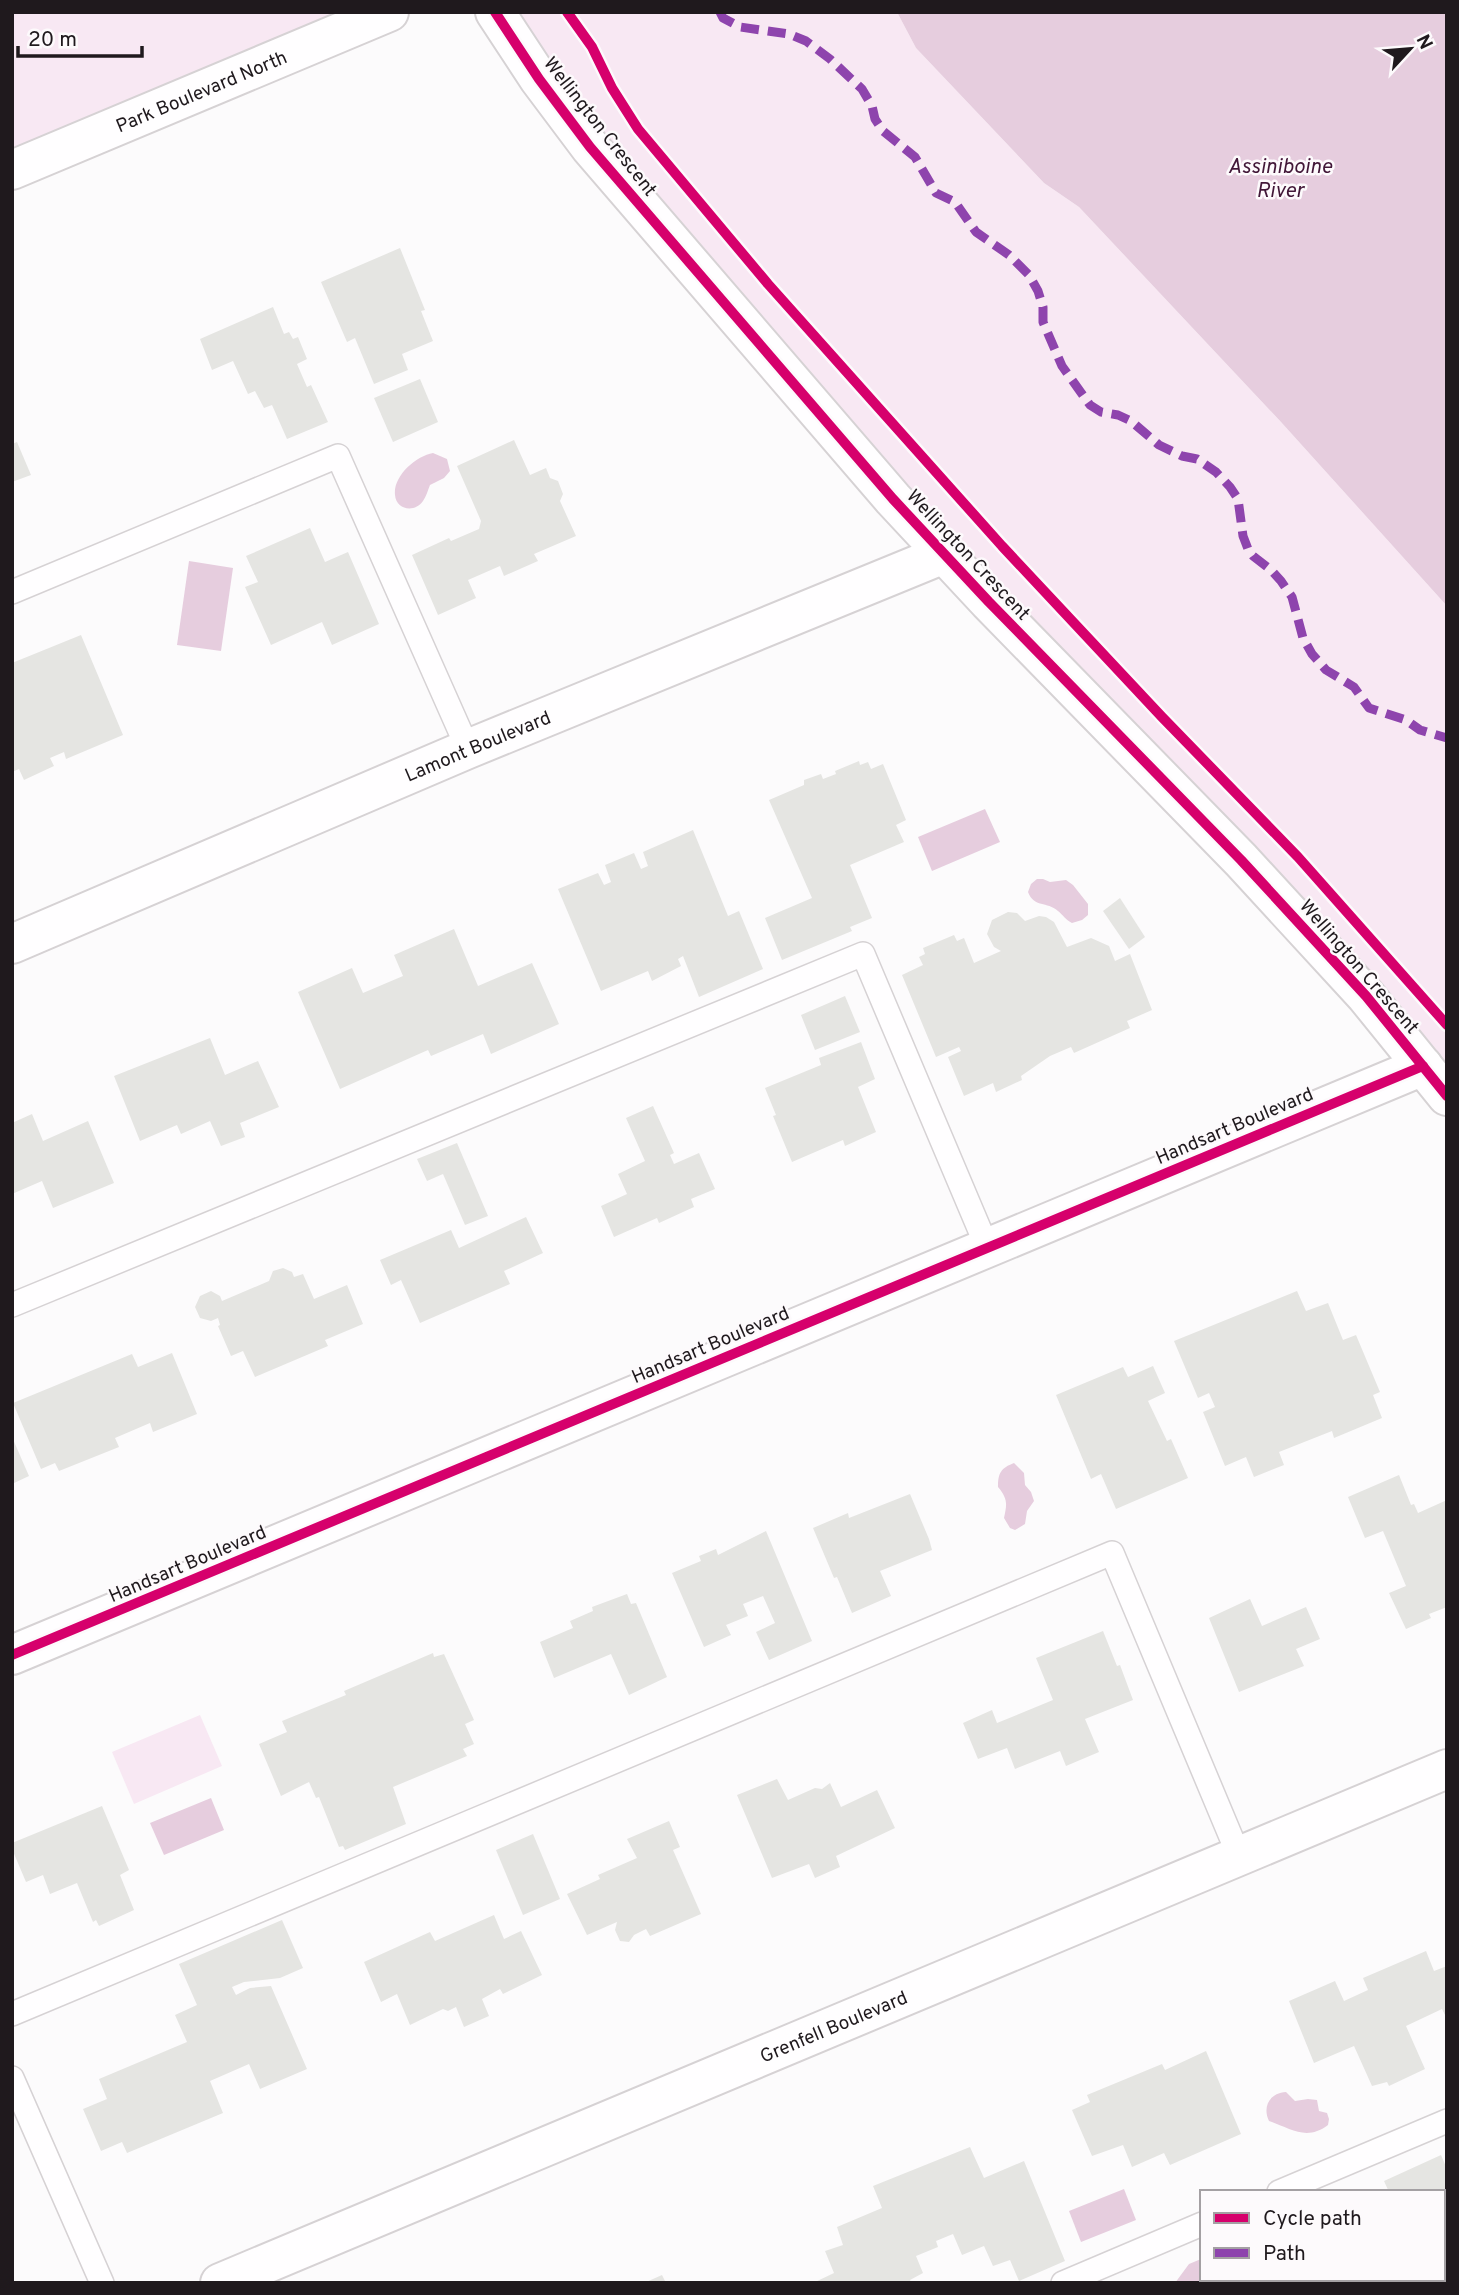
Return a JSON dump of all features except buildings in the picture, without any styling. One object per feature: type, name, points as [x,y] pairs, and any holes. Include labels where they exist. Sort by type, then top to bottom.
[{"type":"street","name":"Park Boulevard North","points":[[12,170],[389,12]]},
{"type":"street","name":"Wellington Crescent","points":[[495,12],[539,79],[590,147],[893,499],[1250,870],[1366,996],[1447,1096]]},
{"type":"street","name":"Lamont Boulevard","points":[[12,944],[468,749],[944,554]]},
{"type":"street","name":"Handsart Boulevard","points":[[12,1655],[1423,1066]]},
{"type":"street","name":"Grenfell Boulevard","points":[[220,2283],[1447,1769]]},
{"type":"lane","points":[[12,592],[338,456],[468,749]]},
{"type":"lane","points":[[12,1306],[863,954],[987,1247]]},
{"type":"lane","points":[[12,2014],[1112,1553],[1239,1856]]},
{"type":"lane","points":[[12,2078],[102,2283]]},
{"type":"lane","points":[[1284,2190],[1447,2121]]},
{"type":"lane","points":[[1063,2283],[1200,2225]]},
{"type":"shaded area","points":[[12,12],[387,12],[12,165]]},
{"type":"shaded area","points":[[495,12],[897,12],[916,48],[1044,183],[1079,207],[1281,422],[1447,606],[1447,1096],[989,602]]},
{"type":"shaded area","points":[[200,1715],[222,1766],[134,1804],[112,1752]]},
{"type":"water","name":"Assiniboine River","points":[[897,12],[1447,12],[1447,606],[1281,422],[1079,207],[1044,183],[916,48]]},
{"type":"water","points":[[433,453],[447,459],[450,471],[444,478],[430,485],[420,505],[402,507],[396,500],[395,488],[402,474],[420,458]]},
{"type":"water","points":[[189,561],[233,568],[221,651],[177,645]]},
{"type":"water","points":[[985,809],[1000,842],[932,871],[918,837]]},
{"type":"water","points":[[1037,879],[1050,882],[1066,880],[1088,904],[1088,915],[1072,923],[1054,908],[1034,900],[1028,892]]},
{"type":"water","points":[[1014,1463],[1024,1473],[1025,1485],[1034,1501],[1027,1511],[1025,1524],[1015,1530],[1010,1528],[1004,1518],[1006,1502],[998,1487],[1001,1472]]},
{"type":"water","points":[[211,1798],[224,1830],[164,1855],[150,1823]]},
{"type":"water","points":[[1286,2092],[1295,2101],[1317,2100],[1319,2111],[1327,2113],[1328,2125],[1306,2133],[1269,2121],[1266,2110],[1269,2101]]},
{"type":"water","points":[[1124,2189],[1136,2220],[1081,2242],[1069,2211]]},
{"type":"water","points":[[1200,2259],[1200,2281],[1218,2281],[1175,2283],[1189,2264]]},
{"type":"marked path","points":[[720,12],[723,18],[740,27],[789,34],[806,41],[862,89],[883,131],[915,157],[936,193],[955,202],[976,232],[1009,255],[1029,275],[1038,291],[1043,307],[1043,322],[1062,366],[1090,405],[1101,412],[1131,421],[1159,445],[1182,456],[1197,459],[1216,472],[1230,487],[1238,499],[1243,536],[1248,549],[1271,570],[1292,597],[1303,638],[1326,670],[1354,687],[1369,708],[1406,720],[1420,730],[1447,738]]},
{"type":"cycle path","points":[[495,12],[539,79],[590,147],[893,499],[989,602],[1241,860],[1366,996],[1447,1096]]},
{"type":"cycle path","points":[[567,12],[592,47],[612,88],[638,129],[768,284],[1002,546],[1298,857],[1447,1025]]},
{"type":"cycle path","points":[[12,1655],[1423,1066]]}]
